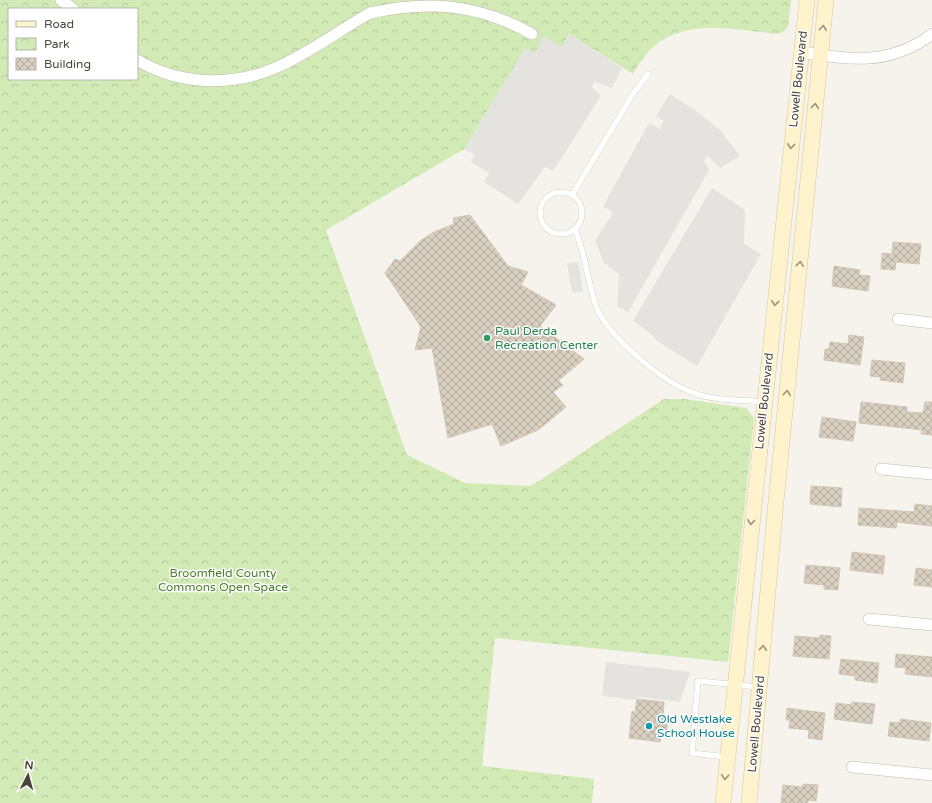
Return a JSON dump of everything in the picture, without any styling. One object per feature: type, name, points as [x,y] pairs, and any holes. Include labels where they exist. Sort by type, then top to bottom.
[{"type":"main road","name":"Lowell Boulevard","points":[[723,803],[807,0]]},
{"type":"main road","name":"Lowell Boulevard","points":[[749,803],[776,501],[826,0]]},
{"type":"main road","points":[[764,402],[771,403],[776,406],[778,413],[774,470],[776,501]]},
{"type":"street","points":[[61,0],[72,8]]},
{"type":"street","points":[[138,61],[155,70],[186,79],[221,81],[245,78],[282,65],[370,13],[397,4],[411,2],[442,2],[473,8],[501,18],[532,34]]},
{"type":"street","points":[[802,52],[850,59],[882,58],[897,54],[932,34]]},
{"type":"street","points":[[898,319],[932,323]]},
{"type":"street","points":[[881,469],[932,474]]},
{"type":"street","points":[[869,619],[932,625]]},
{"type":"street","points":[[852,766],[932,775]]},
{"type":"lane","points":[[572,195],[633,94],[648,74]]},
{"type":"lane","points":[[565,193],[572,195],[578,200],[582,212],[579,225],[575,230],[562,235],[549,231],[541,220],[540,213],[544,199],[552,194],[565,193]]},
{"type":"lane","points":[[575,230],[582,247],[589,285],[602,320],[635,353],[673,383],[695,394],[764,402]]},
{"type":"lane","points":[[727,757],[692,754],[698,681],[759,687]]},
{"type":"green space","name":"Broomfield County Commons Open Space","points":[[0,0],[791,0],[788,27],[783,32],[775,34],[723,28],[688,30],[672,35],[657,43],[643,58],[633,74],[569,34],[562,47],[535,53],[525,49],[464,149],[326,230],[407,455],[465,483],[531,486],[664,399],[684,399],[746,408],[754,418],[728,662],[495,638],[482,766],[594,779],[592,803],[0,803]]},
{"type":"shaded area","points":[[569,34],[622,68],[612,88],[594,81],[592,87],[601,96],[553,171],[545,167],[518,204],[484,182],[489,173],[471,162],[475,155],[464,149],[525,49],[535,53],[543,36],[562,47]]},
{"type":"shaded area","points":[[670,94],[696,111],[720,130],[740,156],[720,168],[707,155],[704,161],[709,170],[628,312],[617,306],[619,274],[604,263],[595,241],[613,213],[603,206],[649,123],[660,129],[664,121],[656,116]]},
{"type":"shaded area","points":[[712,188],[745,210],[744,244],[761,254],[697,366],[660,343],[646,330],[633,321]]},
{"type":"shaded area","points":[[578,262],[583,291],[572,293],[567,263]]},
{"type":"shaded area","points":[[606,662],[690,672],[680,702],[638,697],[635,700],[602,696]]},
{"type":"building","name":"Paul Derda Recreation Center","points":[[470,215],[508,266],[528,272],[521,285],[556,305],[540,326],[584,359],[558,381],[563,385],[553,392],[566,407],[538,430],[501,446],[492,424],[448,438],[432,348],[415,350],[421,327],[385,273],[395,259],[400,261],[420,241],[434,232],[454,224],[453,218]]},
{"type":"building","points":[[893,242],[921,244],[919,264],[896,262],[895,270],[881,269],[882,253],[892,254]]},
{"type":"building","points":[[834,266],[860,270],[859,275],[870,276],[868,291],[832,286]]},
{"type":"building","points":[[849,335],[864,337],[860,365],[824,360],[825,349],[829,349],[830,342],[848,344]]},
{"type":"building","points":[[872,360],[905,363],[903,383],[880,380],[881,377],[870,376]]},
{"type":"building","points":[[861,402],[907,407],[907,412],[923,413],[925,402],[932,402],[932,435],[921,434],[922,430],[859,423]]},
{"type":"building","points":[[822,417],[856,422],[853,441],[819,437]]},
{"type":"building","points":[[811,486],[842,488],[841,507],[810,504]]},
{"type":"building","points":[[915,504],[932,506],[932,526],[897,522],[896,528],[858,525],[859,508],[914,512]]},
{"type":"building","points":[[852,552],[885,556],[883,574],[850,570]]},
{"type":"building","points":[[806,565],[840,568],[838,590],[824,589],[824,585],[804,583]]},
{"type":"building","points":[[916,568],[932,570],[932,587],[914,585]]},
{"type":"building","points":[[820,635],[831,636],[829,659],[793,656],[795,636],[820,638]]},
{"type":"building","points":[[896,654],[932,657],[932,677],[905,674],[906,668],[895,667]]},
{"type":"building","points":[[841,659],[879,663],[877,683],[855,680],[855,676],[839,674]]},
{"type":"building","name":"Old Westlake School House","points":[[637,699],[664,702],[663,717],[668,718],[666,735],[661,734],[660,742],[629,738],[632,711],[635,712]]},
{"type":"building","points":[[852,702],[875,704],[872,724],[834,719],[836,703],[852,705]]},
{"type":"building","points":[[787,708],[825,713],[822,740],[808,738],[809,730],[789,728],[790,720],[786,720]]},
{"type":"building","points":[[900,719],[931,723],[929,741],[888,736],[890,722],[900,723]]},
{"type":"building","points":[[803,784],[818,785],[816,801],[808,800],[808,803],[781,803],[783,785],[803,787]]},
{"type":"place","name":"Paul Derda Recreation Center","points":[[487,338]]},
{"type":"place","name":"Old Westlake School House","points":[[649,726]]}]
